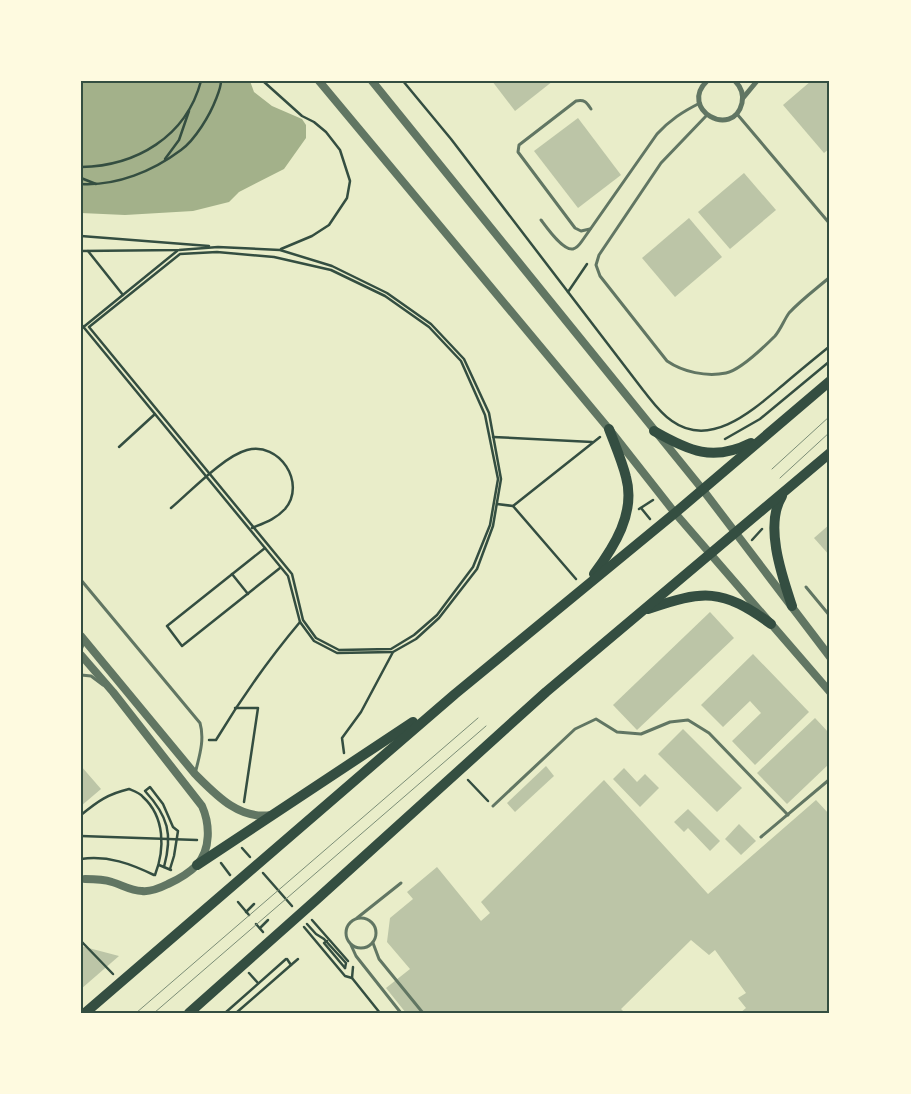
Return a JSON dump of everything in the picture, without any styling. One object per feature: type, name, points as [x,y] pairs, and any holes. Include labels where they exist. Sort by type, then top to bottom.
[{"type":"main road","points":[[85,1013],[455,694],[703,490],[830,381]]},
{"type":"main road","points":[[583,587],[616,543],[627,511],[629,494],[627,478],[609,430]]},
{"type":"main road","points":[[654,431],[700,453],[716,454],[734,451],[764,438]]},
{"type":"main road","points":[[189,1013],[546,692],[830,453]]},
{"type":"main road","points":[[784,493],[778,503],[775,537],[778,563],[792,606]]},
{"type":"main road","points":[[640,612],[674,600],[703,594],[729,600],[750,608],[771,624]]},
{"type":"main road","points":[[197,865],[455,694]]},
{"type":"street","points":[[320,81],[609,430],[675,513],[830,692]]},
{"type":"street","points":[[372,81],[703,490],[830,657]]},
{"type":"street","points":[[706,82],[701,89],[700,103],[707,115],[720,120],[737,114],[742,105],[742,91],[735,81]]},
{"type":"street","points":[[743,98],[758,81]]},
{"type":"street","points":[[82,638],[195,774],[224,801],[235,808],[254,815],[265,816],[275,814]]},
{"type":"street","points":[[81,654],[202,806],[208,829],[206,847],[197,865],[177,880],[160,888],[142,891],[129,889],[102,879],[85,878]]},
{"type":"lane","points":[[591,109],[582,100],[576,101],[519,145],[518,152],[575,228],[581,231],[591,229]]},
{"type":"lane","points":[[540,220],[565,248],[571,250],[576,248],[657,134],[681,112],[700,103]]},
{"type":"lane","points":[[737,114],[830,224]]},
{"type":"lane","points":[[707,115],[661,163],[599,255],[596,265],[600,276],[667,361],[677,368],[708,374],[727,373],[742,365],[776,335],[788,314],[830,277]]},
{"type":"lane","points":[[81,580],[200,723],[203,741],[195,774]]},
{"type":"lane","points":[[806,587],[830,616]]},
{"type":"lane","points":[[81,650],[82,638]]},
{"type":"lane","points":[[81,675],[91,676],[113,692]]},
{"type":"lane","points":[[493,806],[575,729],[596,719],[617,732],[641,734],[670,722],[688,720],[709,734],[788,815]]},
{"type":"lane","points":[[762,837],[830,779]]},
{"type":"lane","points":[[401,1013],[356,956],[346,935],[346,930],[352,922],[402,883]]},
{"type":"lane","points":[[356,919],[366,918],[374,924],[377,934],[373,944],[379,959],[422,1013]]},
{"type":"lane","points":[[350,944],[354,947],[364,948],[373,944]]},
{"type":"path","points":[[81,167],[97,167],[134,157],[162,142],[180,124],[197,95],[201,81]]},
{"type":"path","points":[[81,184],[98,185],[121,180],[151,168],[183,149],[210,116],[221,81]]},
{"type":"path","points":[[263,81],[302,116],[314,122],[326,132],[340,150],[350,181],[347,198],[329,225],[312,236],[280,250]]},
{"type":"path","points":[[403,81],[451,139],[662,413],[673,422],[689,429],[708,431],[724,426],[751,412],[830,346]]},
{"type":"path","points":[[164,161],[179,140],[189,108]]},
{"type":"path","points":[[81,178],[98,185]]},
{"type":"path","points":[[81,236],[280,250],[332,266],[387,293],[431,324],[464,359],[489,413],[501,479],[493,526],[477,568],[439,618],[416,638],[394,652],[361,712],[342,738],[347,767]]},
{"type":"path","points":[[81,251],[179,250],[218,247]]},
{"type":"path","points":[[179,250],[82,327],[288,576],[300,622],[314,640],[337,654],[394,652]]},
{"type":"path","points":[[88,251],[123,295]]},
{"type":"path","points":[[217,252],[274,257],[331,270],[385,296],[429,327],[461,361],[486,415],[498,479],[490,525],[473,567],[437,615],[414,635],[392,648],[339,650],[316,638],[303,620],[292,574],[254,528],[89,327],[180,254],[217,252]]},
{"type":"path","points":[[723,440],[760,419],[830,361]]},
{"type":"path","points":[[119,447],[155,414]]},
{"type":"path","points":[[513,506],[609,430]]},
{"type":"path","points":[[493,437],[593,442]]},
{"type":"path","points":[[171,508],[232,456],[248,449],[260,449],[271,452],[281,458],[287,465],[293,482],[291,498],[285,508],[272,520],[250,530]]},
{"type":"path","points":[[627,511],[641,508],[661,495]]},
{"type":"path","points":[[497,504],[513,506],[583,587]]},
{"type":"path","points":[[746,546],[764,527]]},
{"type":"path","points":[[265,548],[167,626],[182,646],[281,568]]},
{"type":"path","points":[[232,574],[248,594]]},
{"type":"path","points":[[203,741],[216,740],[235,708],[276,650],[300,622]]},
{"type":"path","points":[[235,708],[258,708],[250,763]]},
{"type":"path","points":[[460,771],[493,806]]},
{"type":"path","points":[[164,867],[168,847],[168,829],[164,816],[146,791],[150,787],[163,804],[178,831],[170,869]]},
{"type":"path","points":[[81,815],[97,802],[113,793],[129,789],[142,796],[154,811],[160,827],[163,849],[155,875]]},
{"type":"path","points":[[81,836],[151,839]]},
{"type":"path","points":[[214,854],[235,882]]},
{"type":"path","points":[[81,859],[95,858],[122,862],[155,875],[168,884]]},
{"type":"path","points":[[238,902],[249,915]]},
{"type":"path","points":[[246,912],[254,904]]},
{"type":"path","points":[[300,914],[329,939],[341,958]]},
{"type":"path","points":[[300,914],[345,976],[352,978],[380,1013]]},
{"type":"path","points":[[260,928],[268,920]]},
{"type":"path","points":[[256,924],[264,933]]},
{"type":"path","points":[[316,934],[324,939],[346,963],[345,968],[340,968],[319,943],[316,934]]},
{"type":"path","points":[[329,939],[324,943],[335,955],[350,963],[353,968],[352,978]]},
{"type":"path","points":[[81,941],[120,981]]},
{"type":"path","points":[[225,1013],[286,958],[291,965]]},
{"type":"path","points":[[336,963],[341,958]]},
{"type":"path","points":[[336,963],[341,958]]},
{"type":"path","points":[[236,1013],[298,959]]},
{"type":"path","points":[[345,968],[350,963]]},
{"type":"shaded area","points":[[81,81],[250,81],[254,92],[272,106],[302,119],[306,125],[306,138],[284,169],[239,192],[229,202],[193,211],[125,215],[81,213]]},
{"type":"building","points":[[492,81],[553,81],[515,111]]},
{"type":"building","points":[[811,81],[830,81],[830,148],[824,153],[783,105]]},
{"type":"building","points":[[578,118],[621,175],[578,208],[534,151]]},
{"type":"building","points":[[744,173],[776,210],[730,249],[698,212]]},
{"type":"building","points":[[689,218],[722,257],[675,297],[642,258]]},
{"type":"building","points":[[830,524],[830,556],[814,538]]},
{"type":"building","points":[[710,612],[734,638],[637,730],[613,705]]},
{"type":"building","points":[[753,654],[809,712],[755,765],[732,741],[761,713],[750,701],[723,727],[701,705]]},
{"type":"building","points":[[815,718],[830,734],[830,763],[787,804],[757,773]]},
{"type":"building","points":[[683,729],[742,788],[717,812],[658,754]]},
{"type":"building","points":[[81,766],[101,789],[81,806]]},
{"type":"building","points":[[546,766],[554,776],[515,812],[507,803]]},
{"type":"building","points":[[624,768],[637,782],[645,774],[659,788],[640,807],[613,779]]},
{"type":"building","points":[[604,780],[708,894],[816,800],[830,815],[830,1013],[740,1013],[746,1008],[738,998],[746,993],[715,950],[709,955],[691,940],[621,1009],[625,1013],[406,1013],[386,988],[410,969],[387,942],[390,918],[413,899],[407,892],[437,867],[481,921],[490,913],[481,902]]},
{"type":"building","points":[[688,809],[720,841],[710,851],[688,828],[684,832],[674,822]]},
{"type":"building","points":[[739,824],[756,841],[741,855],[725,839]]},
{"type":"building","points":[[81,946],[119,956],[81,989]]},
{"type":"tram line","points":[[772,469],[830,416]]},
{"type":"tram line","points":[[780,478],[830,432]]},
{"type":"tram line","points":[[136,1013],[478,718]]},
{"type":"tram line","points":[[154,1013],[486,726]]}]
